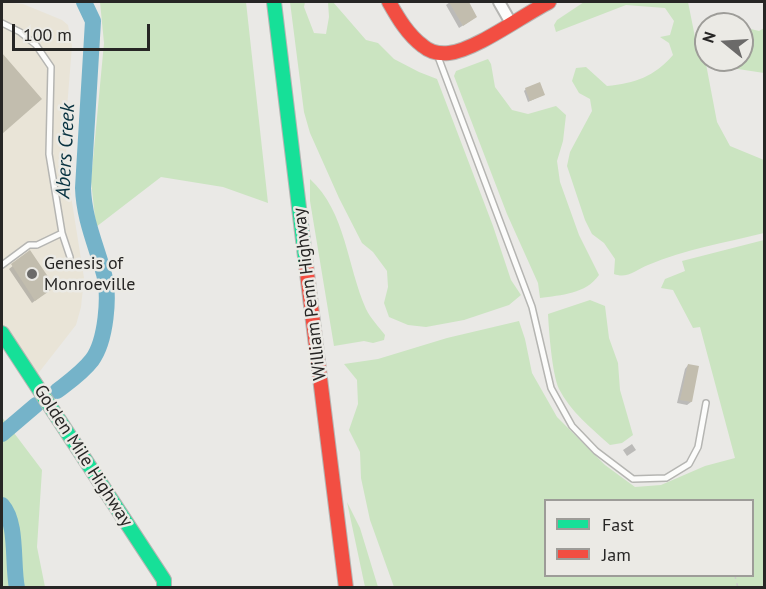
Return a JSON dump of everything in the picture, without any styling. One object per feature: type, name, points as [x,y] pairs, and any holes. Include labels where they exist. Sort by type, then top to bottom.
[{"type":"main road","name":"William Penn Highway","points":[[263,2],[334,588]]},
{"type":"main road","name":"William Penn Highway","points":[[274,2],[346,588]]},
{"type":"main road","points":[[389,2],[413,38],[420,44],[446,54],[475,46],[549,2]]},
{"type":"main road","name":"Golden Mile Highway","points":[[2,333],[168,585]]},
{"type":"street","points":[[499,2],[511,23]]},
{"type":"lane","points":[[2,23],[20,32],[36,45],[51,67],[49,154],[62,233],[70,257]]},
{"type":"lane","points":[[437,52],[532,307],[551,388],[572,426],[596,451],[633,480],[666,478],[689,464],[699,447],[706,404]]},
{"type":"lane","points":[[2,265],[29,245],[38,246],[62,233]]},
{"type":"shaded area","points":[[2,2],[23,4],[62,20],[68,25],[72,46],[65,133],[68,177],[84,278],[81,307],[76,325],[33,380],[2,333]]},
{"type":"green space","points":[[100,2],[246,2],[268,203],[223,187],[161,177],[96,227],[91,181],[104,43]]},
{"type":"green space","points":[[290,2],[305,2],[304,7],[314,33],[326,34],[329,17],[328,2],[333,2],[366,40],[378,43],[394,59],[437,79],[511,280],[521,295],[509,305],[464,320],[426,327],[408,325],[389,317],[384,303],[388,287],[387,271],[373,252],[362,243],[310,133],[304,112]]},
{"type":"green space","points":[[584,2],[688,2],[694,32],[694,72],[708,72],[717,122],[730,146],[764,160],[764,233],[676,255],[627,275],[614,274],[615,259],[604,243],[592,234],[567,166],[570,152],[592,111],[590,99],[579,93],[572,81],[576,68],[586,67],[607,86],[635,81],[651,74],[673,55],[669,43],[660,37],[670,35],[674,21],[665,8],[626,5],[556,32],[554,25],[557,20]]},
{"type":"green space","points":[[764,28],[764,73],[754,71],[754,30],[759,31]]},
{"type":"green space","points":[[488,59],[495,87],[512,110],[528,114],[556,106],[566,115],[563,141],[557,161],[560,182],[579,235],[599,275],[580,290],[540,298],[538,283],[507,214],[454,76],[456,71]]},
{"type":"green space","points":[[310,179],[322,192],[339,223],[366,309],[385,335],[384,340],[334,346],[310,201]]},
{"type":"green space","points":[[764,240],[764,587],[394,587],[370,520],[361,478],[360,452],[349,430],[358,404],[357,380],[344,364],[378,359],[447,338],[519,321],[532,373],[557,417],[605,465],[635,487],[661,485],[705,466],[735,458],[700,327],[693,328],[673,290],[661,288],[665,279],[685,271],[682,261]]},
{"type":"green space","points":[[590,300],[605,306],[609,338],[618,363],[620,390],[633,435],[622,443],[610,445],[582,419],[559,389],[554,373],[548,314]]},
{"type":"green space","points":[[2,417],[42,470],[37,547],[45,587],[2,587]]},
{"type":"green space","points":[[347,502],[360,528],[378,587],[365,587]]},
{"type":"building","points":[[449,2],[469,2],[477,17],[463,26]]},
{"type":"building","points":[[2,53],[42,99],[2,134]]},
{"type":"building","points":[[540,82],[545,95],[530,101],[525,88]]},
{"type":"building","name":"Genesis of Monroeville","points":[[30,250],[55,287],[35,301],[11,264]]},
{"type":"building","points":[[688,364],[699,366],[692,402],[680,400]]},
{"type":"waterway","name":"Abers Creek","points":[[57,391],[80,373],[97,352],[104,330],[107,306],[106,283],[88,221],[83,188],[93,21],[84,2]]},
{"type":"waterway","name":"Abers Creek","points":[[2,434],[36,405]]},
{"type":"waterway","name":"Abers Creek","points":[[2,505],[7,513],[12,533],[17,588]]},
{"type":"traffic: fast","points":[[274,2],[306,265]]},
{"type":"traffic: fast","points":[[2,333],[164,580],[164,588]]},
{"type":"traffic: jam","points":[[389,2],[413,37],[426,48],[439,53],[472,46],[549,2]]},
{"type":"traffic: jam","points":[[306,265],[346,588]]},
{"type":"place","name":"Genesis of Monroeville","points":[[32,274]]}]
